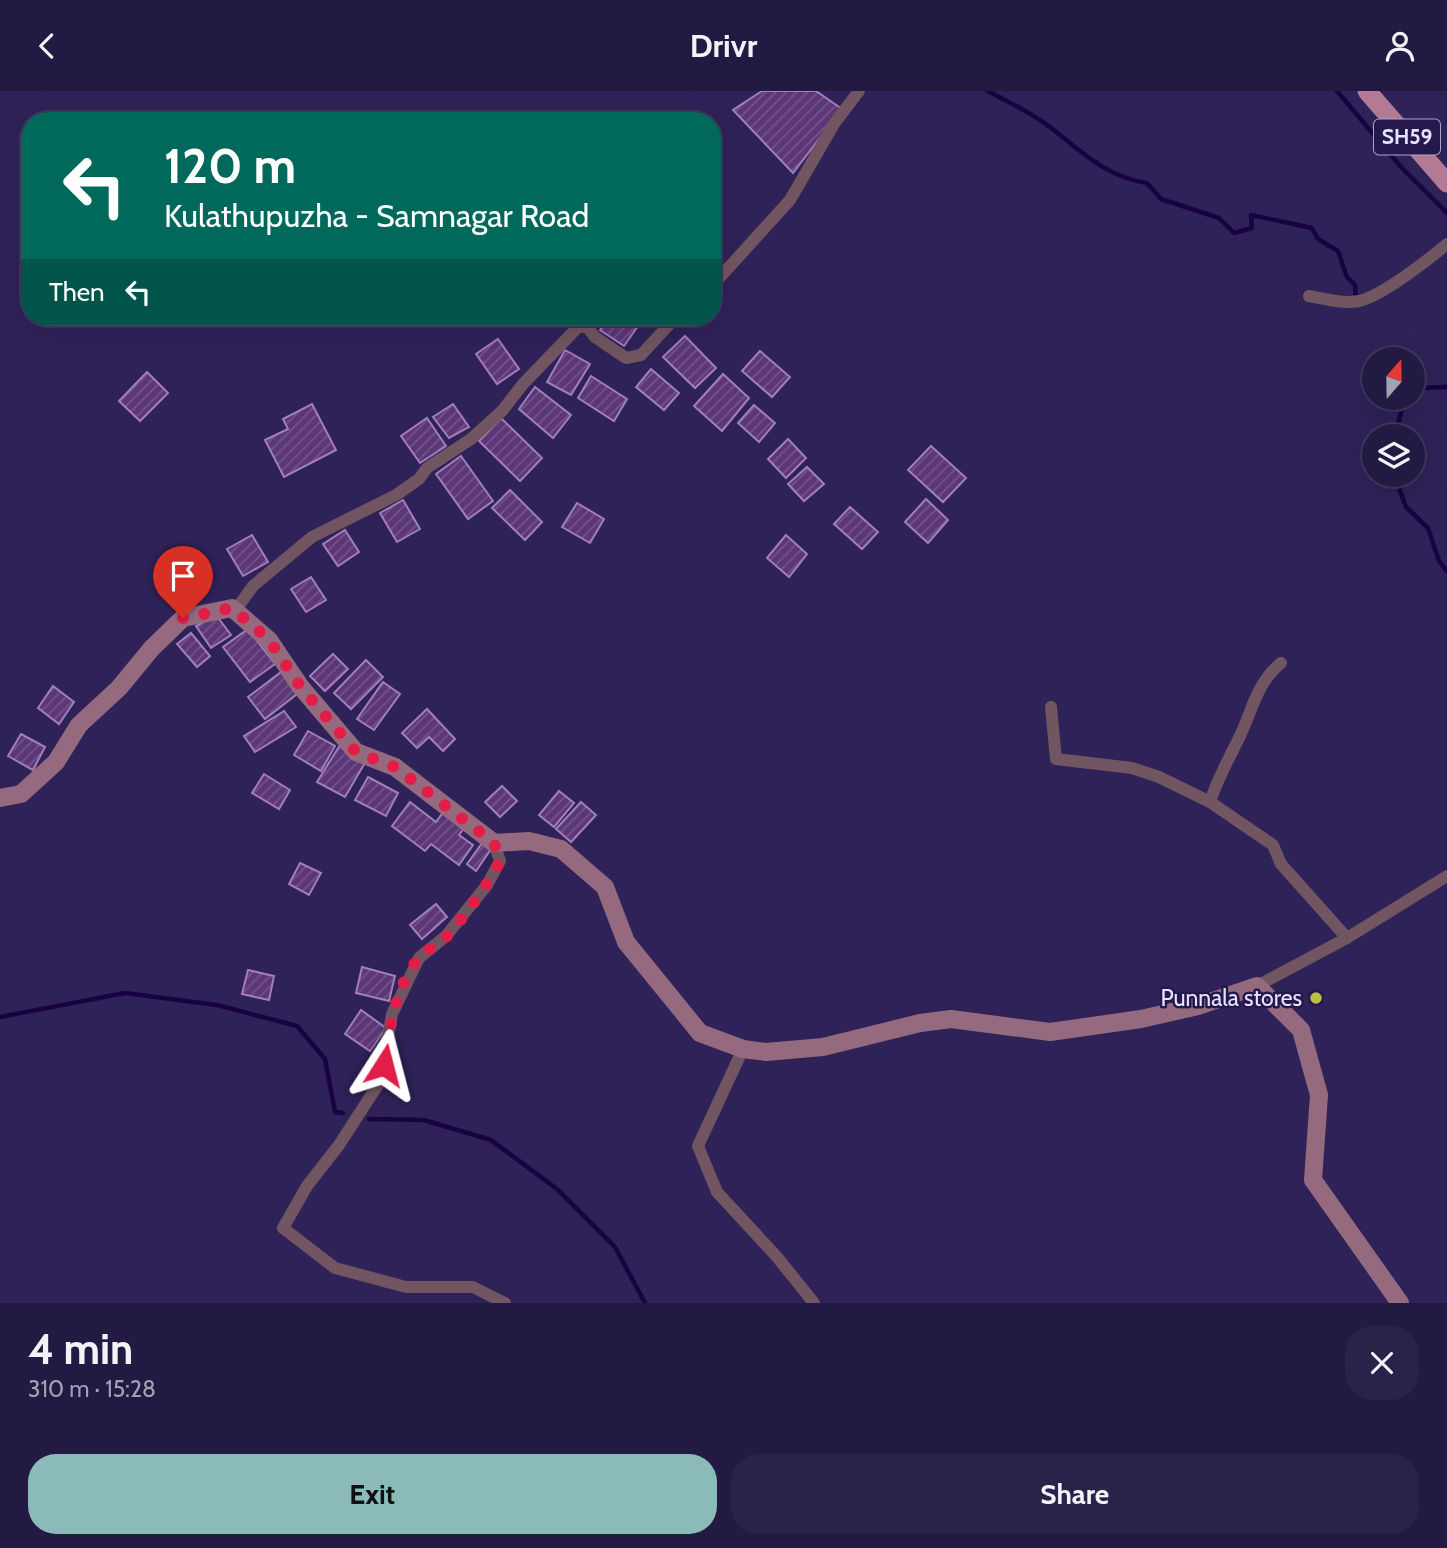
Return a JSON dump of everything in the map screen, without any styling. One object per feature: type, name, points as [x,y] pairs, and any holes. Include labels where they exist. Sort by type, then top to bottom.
[{"type":"main road","name":"SH59","points":[[1367,91],[1447,183]]},
{"type":"main road","points":[[0,798],[21,795],[56,762],[79,725],[119,688],[152,648],[183,618],[232,608],[269,640],[300,686],[356,752],[395,767],[494,843],[529,841],[561,849],[605,887],[626,942],[700,1033],[743,1049],[766,1052],[824,1048],[920,1023],[951,1019],[1050,1032],[1152,1017],[1198,1006],[1257,986],[1301,1030],[1319,1095],[1313,1180],[1400,1303]]},
{"type":"street","points":[[721,276],[789,200],[834,124],[859,91]]},
{"type":"street","points":[[1309,296],[1358,301],[1381,293],[1430,260],[1447,244]]},
{"type":"street","points":[[235,611],[253,586],[312,537],[396,495],[419,478],[427,468],[471,439],[502,411],[523,384],[579,326],[588,328],[595,337],[626,358],[641,355],[668,326]]},
{"type":"street","points":[[1210,802],[1217,780],[1240,736],[1260,688],[1280,663]]},
{"type":"street","points":[[1051,708],[1056,759],[1132,768],[1159,777],[1210,802],[1273,845],[1281,864],[1347,938]]},
{"type":"street","points":[[494,843],[500,861],[487,885],[446,936],[419,958],[403,988],[392,1014],[382,1080],[339,1145],[307,1186],[284,1228],[335,1268],[406,1287],[473,1287],[505,1303]]},
{"type":"street","points":[[1257,986],[1347,938],[1447,876]]},
{"type":"street","points":[[743,1049],[698,1146],[717,1192],[777,1257],[814,1303]]},
{"type":"building","points":[[762,91],[816,91],[842,109],[793,173],[733,110]]},
{"type":"building","points":[[603,326],[638,326],[624,346],[600,330]]},
{"type":"building","points":[[685,336],[716,368],[695,388],[663,357]]},
{"type":"building","points":[[498,339],[519,369],[497,384],[476,354]]},
{"type":"building","points":[[565,350],[590,364],[571,395],[547,382]]},
{"type":"building","points":[[760,351],[790,377],[772,397],[742,371]]},
{"type":"building","points":[[651,369],[679,393],[664,410],[636,387]]},
{"type":"building","points":[[147,372],[168,393],[140,421],[119,401]]},
{"type":"building","points":[[723,374],[749,398],[722,431],[694,406]]},
{"type":"building","points":[[591,376],[627,399],[614,421],[578,398]]},
{"type":"building","points":[[535,387],[571,415],[553,438],[519,409]]},
{"type":"building","points":[[312,404],[336,450],[284,477],[265,440],[288,429],[283,419]]},
{"type":"building","points":[[453,404],[469,427],[449,438],[433,417]]},
{"type":"building","points":[[754,405],[775,423],[759,442],[738,423]]},
{"type":"building","points":[[427,418],[446,446],[420,463],[401,436]]},
{"type":"building","points":[[501,418],[542,458],[520,481],[479,441]]},
{"type":"building","points":[[788,439],[806,458],[786,478],[768,459]]},
{"type":"building","points":[[931,446],[966,478],[943,502],[908,470]]},
{"type":"building","points":[[461,456],[493,501],[468,519],[436,474]]},
{"type":"building","points":[[807,467],[824,484],[804,501],[788,484]]},
{"type":"building","points":[[510,490],[542,522],[525,540],[492,508]]},
{"type":"building","points":[[926,499],[948,520],[928,543],[905,522]]},
{"type":"building","points":[[403,500],[420,529],[397,542],[380,513]]},
{"type":"building","points":[[577,503],[604,519],[590,543],[562,527]]},
{"type":"building","points":[[850,507],[878,532],[862,549],[834,524]]},
{"type":"building","points":[[345,530],[359,552],[338,566],[323,544]]},
{"type":"building","points":[[252,535],[268,562],[243,576],[227,549]]},
{"type":"building","points":[[786,535],[807,554],[789,577],[767,558]]},
{"type":"building","points":[[311,577],[326,600],[306,612],[291,589]]},
{"type":"building","points":[[216,615],[231,635],[211,648],[196,626]]},
{"type":"building","points":[[248,629],[275,664],[250,682],[223,647]]},
{"type":"building","points":[[191,633],[210,656],[197,667],[177,644]]},
{"type":"building","points":[[333,654],[348,669],[325,691],[310,676]]},
{"type":"building","points":[[366,660],[383,677],[351,709],[334,693]]},
{"type":"building","points":[[281,672],[297,694],[265,719],[248,697]]},
{"type":"building","points":[[383,682],[400,694],[374,730],[357,719]]},
{"type":"building","points":[[53,686],[74,702],[59,724],[38,708]]},
{"type":"building","points":[[427,709],[455,739],[443,751],[429,737],[417,748],[402,733]]},
{"type":"building","points":[[284,711],[296,727],[255,752],[244,736]]},
{"type":"building","points":[[308,731],[335,746],[321,771],[294,755]]},
{"type":"building","points":[[21,734],[45,747],[33,770],[8,756]]},
{"type":"building","points":[[340,745],[366,761],[345,797],[317,782]]},
{"type":"building","points":[[264,774],[290,790],[279,809],[252,793]]},
{"type":"building","points":[[368,777],[398,793],[386,816],[355,800]]},
{"type":"building","points":[[502,786],[517,801],[500,817],[485,802]]},
{"type":"building","points":[[559,791],[574,803],[554,827],[539,815]]},
{"type":"building","points":[[410,802],[436,822],[444,811],[465,827],[459,835],[473,845],[459,865],[431,844],[425,851],[392,826]]},
{"type":"building","points":[[581,802],[596,815],[571,842],[556,829]]},
{"type":"building","points":[[482,843],[491,849],[476,871],[467,864]]},
{"type":"building","points":[[300,863],[321,873],[309,895],[289,884]]},
{"type":"building","points":[[436,904],[447,917],[422,939],[410,925]]},
{"type":"building","points":[[362,967],[395,976],[389,1001],[356,993]]},
{"type":"building","points":[[248,970],[274,976],[269,1000],[242,994]]},
{"type":"building","points":[[361,1010],[386,1028],[370,1051],[345,1034]]},
{"type":"waterway","points":[[988,91],[1028,112],[1106,169],[1147,183],[1161,199],[1219,218],[1234,233],[1252,228],[1251,215],[1312,228],[1318,239],[1338,251],[1347,277],[1355,285],[1356,299]]},
{"type":"waterway","points":[[1337,91],[1402,168],[1447,213]]},
{"type":"waterway","points":[[1425,388],[1447,387]]},
{"type":"waterway","points":[[1398,424],[1402,410]]},
{"type":"waterway","points":[[1399,487],[1406,507],[1428,528],[1439,561],[1447,571]]},
{"type":"waterway","points":[[0,1017],[125,993],[217,1005],[297,1026],[325,1059],[335,1112],[343,1113]]},
{"type":"waterway","points":[[369,1119],[424,1120],[491,1140],[557,1189],[615,1247],[645,1303]]},
{"type":"place","name":"Punnala stores","points":[[1316,998]]},
{"type":"route","points":[[183,618],[232,608],[269,640],[300,686],[356,752],[395,767],[432,792],[494,843],[500,861],[487,885],[446,936],[419,958],[403,988],[392,1014],[384,1065]]}]
